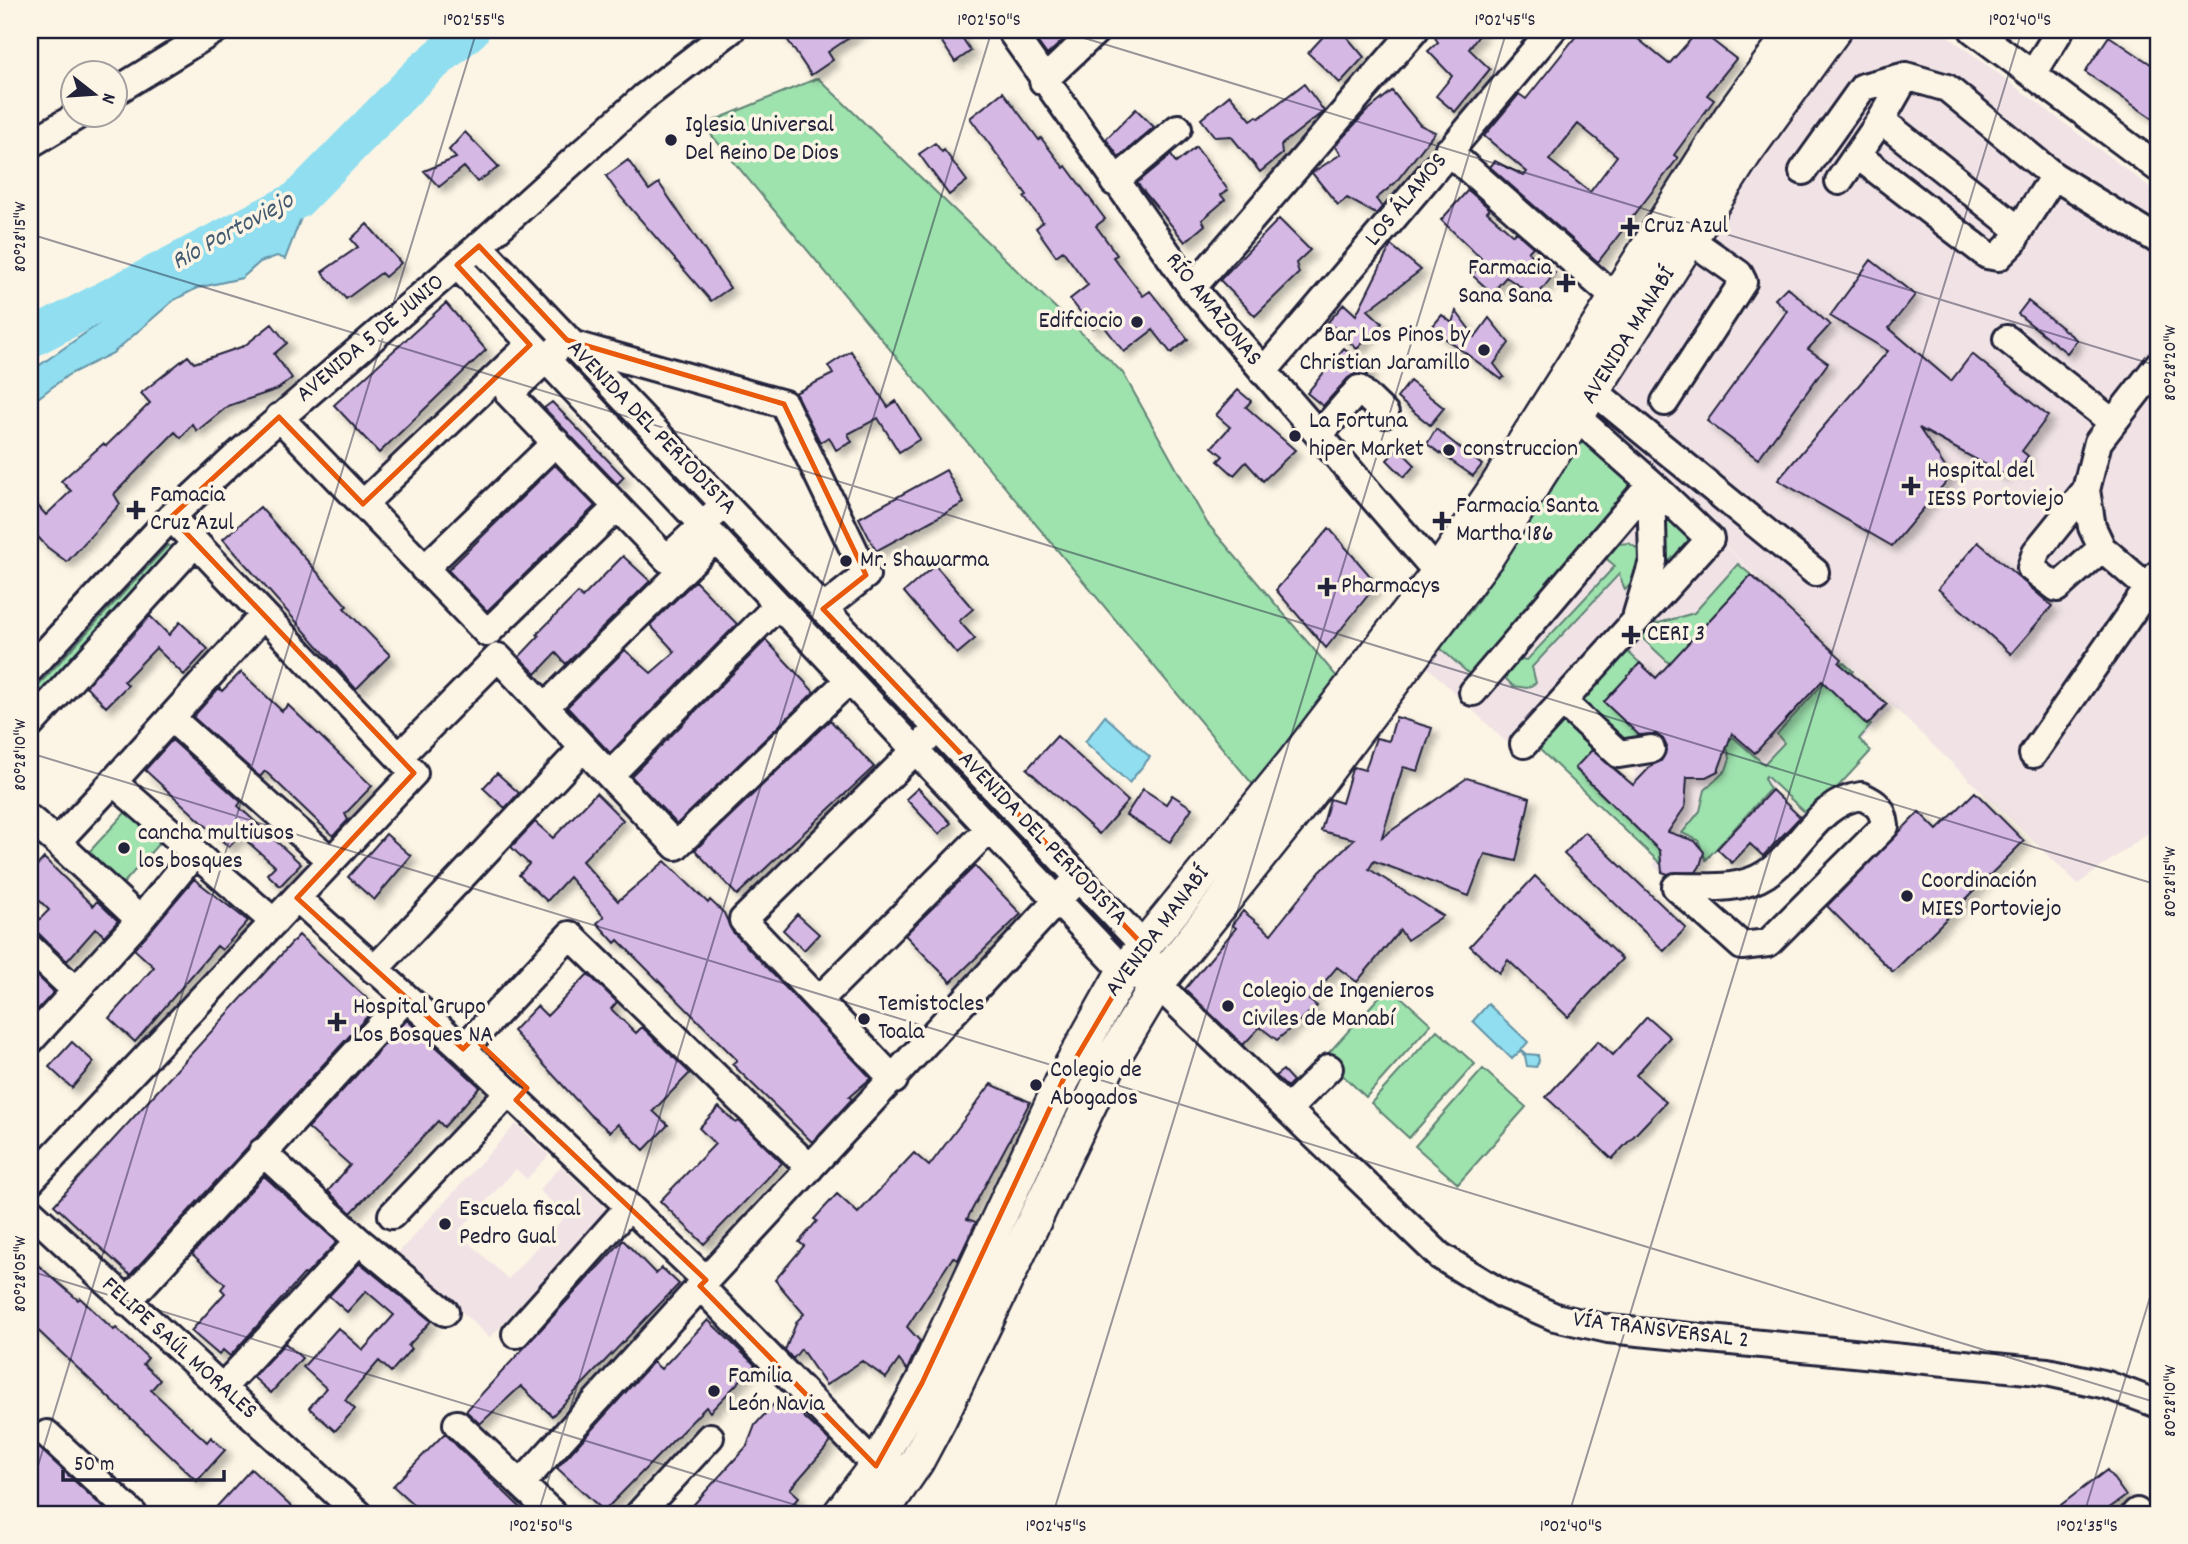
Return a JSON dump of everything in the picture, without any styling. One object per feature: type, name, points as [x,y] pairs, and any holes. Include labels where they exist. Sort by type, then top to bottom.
[{"type":"main road","name":"AVENIDA MANABÍ","points":[[881,1514],[917,1461],[940,1418],[1107,1068],[1157,984],[1425,643],[1489,555],[1574,394],[1614,297],[1730,118],[1794,30]]},
{"type":"main road","name":"AVENIDA MANABÍ","points":[[840,1514],[876,1466],[922,1383],[1063,1080],[1124,971],[1293,763],[1574,394],[1689,239],[1745,153],[1834,30]]},
{"type":"street","points":[[130,82],[215,30]]},
{"type":"street","name":"AVENIDA 5 DE JUNIO","points":[[30,669],[171,517],[279,417],[479,246],[644,97],[732,30]]},
{"type":"street","name":"RÍO AMAZONAS","points":[[1010,30],[1114,182],[1192,288],[1438,573]]},
{"type":"street","points":[[1043,80],[1097,30]]},
{"type":"street","points":[[1192,288],[1415,30]]},
{"type":"street","name":"LOS ÁLAMOS","points":[[1263,372],[1552,30]]},
{"type":"street","points":[[1973,30],[2158,168]]},
{"type":"street","points":[[2033,74],[2060,30]]},
{"type":"street","points":[[1839,181],[1881,120],[1906,76]]},
{"type":"street","points":[[1803,171],[1863,86],[1906,76],[1947,88],[2054,176],[2158,240]]},
{"type":"street","points":[[1881,120],[2020,230]]},
{"type":"street","points":[[30,144],[60,126]]},
{"type":"street","points":[[1114,182],[1178,128]]},
{"type":"street","points":[[1448,151],[1614,297]]},
{"type":"street","points":[[1857,155],[1987,255],[1998,257],[2013,242],[2054,176]]},
{"type":"street","points":[[1665,402],[1743,282],[1739,274],[1689,239]]},
{"type":"street","name":"AVENIDA DEL PERIODISTA","points":[[479,246],[1143,945],[1157,984]]},
{"type":"street","name":"AVENIDA DEL PERIODISTA","points":[[457,265],[1124,971],[1157,984]]},
{"type":"street","points":[[2007,339],[2111,421]]},
{"type":"street","points":[[363,503],[538,353],[570,342],[784,404],[866,575],[823,609]]},
{"type":"street","points":[[538,353],[509,394],[667,559],[708,533]]},
{"type":"street","points":[[2034,754],[2151,592],[2102,548],[2092,527],[2086,490],[2098,442],[2111,421],[2158,365]]},
{"type":"street","points":[[1319,435],[1359,389],[1385,414]]},
{"type":"street","points":[[1524,744],[1710,539],[1651,483],[1574,394]]},
{"type":"street","points":[[1574,394],[1815,572]]},
{"type":"street","points":[[279,417],[487,633],[617,507]]},
{"type":"street","points":[[424,569],[556,442]]},
{"type":"street","points":[[1631,628],[1642,602],[1653,561],[1651,483]]},
{"type":"street","points":[[1473,692],[1651,483]]},
{"type":"street","points":[[2086,490],[2036,552],[2031,568],[2057,588],[2102,548]]},
{"type":"street","points":[[545,707],[708,533],[724,505]]},
{"type":"street","points":[[30,1181],[414,774],[171,517]]},
{"type":"street","points":[[30,724],[195,543]]},
{"type":"street","name":"AVENIDA MANABÍ","points":[[1425,643],[1433,619],[1438,573]]},
{"type":"street","points":[[610,775],[777,606]]},
{"type":"street","points":[[57,842],[263,616]]},
{"type":"street","points":[[399,757],[498,657],[676,846],[848,681]]},
{"type":"street","points":[[1563,702],[1619,754],[1651,749]]},
{"type":"street","points":[[171,718],[331,861]]},
{"type":"street","points":[[894,1080],[743,920],[937,729]]},
{"type":"street","points":[[374,970],[583,748]]},
{"type":"street","points":[[113,782],[274,922]]},
{"type":"street","points":[[1861,796],[1875,802],[1883,812],[1885,826],[1768,943],[1742,946],[1676,887],[1726,888],[1766,874],[1836,803],[1846,798],[1861,796]]},
{"type":"street","points":[[30,819],[140,920]]},
{"type":"street","points":[[818,1000],[988,830]]},
{"type":"street","points":[[30,1041],[140,920],[195,853]]},
{"type":"street","points":[[520,1483],[1078,878]]},
{"type":"street","points":[[297,898],[405,998],[469,1043],[512,1096],[629,1207],[876,1466]]},
{"type":"street","points":[[469,1043],[570,935],[810,1168]]},
{"type":"street","points":[[30,948],[76,990]]},
{"type":"street","name":"VÍA TRANSVERSAL 2","points":[[1157,984],[1440,1256],[1504,1295],[1555,1317],[1608,1329],[2047,1372],[2107,1385],[2158,1404]]},
{"type":"street","points":[[127,1302],[405,998]]},
{"type":"street","points":[[1288,1109],[1329,1068]]},
{"type":"street","points":[[392,1215],[512,1096]]},
{"type":"street","points":[[262,1152],[359,1241],[445,1312]]},
{"type":"street","points":[[516,1334],[629,1207]]},
{"type":"street","name":"FELIPE SAÚL MORALES","points":[[30,1211],[359,1514]]},
{"type":"street","points":[[222,1388],[359,1241]]},
{"type":"street","points":[[457,1424],[553,1514]]},
{"type":"street","points":[[47,1434],[133,1514]]},
{"type":"street","points":[[639,1514],[710,1437]]},
{"type":"highlighted area","points":[[479,246],[567,340],[784,404],[866,575],[823,609],[1143,945],[1063,1080],[922,1383],[876,1466],[700,1286],[706,1280],[516,1100],[527,1088],[474,1038],[463,1049],[297,898],[414,773],[171,517],[279,417],[363,504],[530,345],[457,265]]},
{"type":"shaded area","name":"Hospital del IESS Portoviejo","points":[[1856,30],[1940,30],[2158,193],[2158,826],[2078,884],[1667,490],[1892,708],[1861,741],[1871,751],[1810,817],[1776,785],[1690,880],[1668,879],[1654,866],[1653,850],[1607,808],[1637,774],[1550,695],[1506,742],[1422,662],[1469,608],[1594,421],[1676,286],[1768,148]]},
{"type":"shaded area","name":"Escuela fiscal Pedro Gual","points":[[516,1124],[549,1155],[527,1179],[516,1169],[458,1232],[508,1279],[566,1215],[539,1190],[561,1166],[608,1210],[490,1338],[398,1253]]},
{"type":"green space","points":[[818,78],[1123,373],[1207,523],[1338,678],[1254,786],[703,125]]},
{"type":"green space","points":[[1586,436],[1640,487],[1476,680],[1440,648],[1473,608]]},
{"type":"green space","points":[[1662,504],[1702,540],[1656,590]]},
{"type":"green space","points":[[1629,543],[1639,550],[1641,556],[1641,567],[1634,581],[1625,590],[1619,574],[1532,667],[1536,683],[1527,688],[1513,686],[1504,677],[1509,657],[1527,660],[1615,566],[1602,555],[1618,544]]},
{"type":"green space","points":[[168,545],[176,552],[30,712],[30,694]]},
{"type":"green space","points":[[1738,564],[1751,575],[1670,664],[1641,637],[1652,625],[1694,613]]},
{"type":"green space","points":[[1628,652],[1640,663],[1604,702],[1640,736],[1635,742],[1615,746],[1574,708]]},
{"type":"green space","points":[[1843,662],[1853,671],[1834,691],[1871,725],[1859,739],[1871,751],[1810,817],[1766,776],[1764,779],[1770,789],[1706,860],[1698,840],[1682,833],[1700,811],[1705,790],[1726,770],[1730,758],[1726,744],[1733,737],[1764,764],[1784,743],[1777,734]]},
{"type":"green space","points":[[1571,714],[1594,748],[1575,769],[1660,851],[1661,864],[1538,748]]},
{"type":"green space","name":"cancha multiusos los bosques","points":[[135,802],[169,832],[113,895],[79,863]]},
{"type":"green space","points":[[1389,986],[1431,1024],[1366,1097],[1324,1058]]},
{"type":"green space","points":[[1437,1030],[1475,1064],[1409,1138],[1371,1103]]},
{"type":"green space","points":[[1483,1069],[1526,1107],[1458,1184],[1415,1146]]},
{"type":"water","points":[[288,216],[301,218],[285,259],[277,256],[260,262],[242,278],[197,288],[174,300],[113,353],[68,375],[30,404],[30,372],[108,317],[137,303],[166,279]]},
{"type":"water","points":[[1105,716],[1150,757],[1129,783],[1085,742]]},
{"type":"water","points":[[1488,1004],[1528,1042],[1521,1050],[1526,1054],[1538,1055],[1536,1067],[1527,1066],[1525,1056],[1520,1051],[1512,1059],[1473,1021]]},
{"type":"building","points":[[781,30],[861,30],[828,52],[833,60],[811,75]]},
{"type":"building","points":[[934,30],[957,30],[971,51],[955,62]]},
{"type":"building","points":[[1029,30],[1074,30],[1047,55]]},
{"type":"building","points":[[1329,30],[1341,30],[1364,57],[1340,83],[1308,53]]},
{"type":"building","points":[[1444,30],[1483,30],[1469,49],[1490,69],[1455,112],[1436,96],[1452,76],[1428,51],[1438,42],[1435,38]]},
{"type":"building","points":[[1581,30],[1627,30],[1669,64],[1699,30],[1736,59],[1707,95],[1714,100],[1674,155],[1678,158],[1598,262],[1490,167],[1495,161],[1524,176],[1527,172],[1484,136],[1519,94],[1526,99]],"holes":[[[1578,124],[1617,156],[1590,192],[1549,160]]]},
{"type":"building","points":[[2109,36],[2158,69],[2158,122],[2085,72]]},
{"type":"building","points":[[1304,84],[1324,111],[1281,145],[1282,154],[1260,172],[1231,136],[1215,137],[1201,119],[1230,95],[1251,120],[1257,116],[1259,118]]},
{"type":"building","points":[[1392,91],[1420,125],[1435,132],[1395,183],[1376,199],[1382,207],[1376,214],[1347,198],[1338,205],[1312,173],[1341,154],[1335,146],[1366,112]]},
{"type":"building","points":[[1003,92],[1039,140],[1041,138],[1064,168],[1066,166],[1105,219],[1096,226],[1117,255],[1113,257],[1143,296],[1150,291],[1188,339],[1171,353],[1153,330],[1124,352],[1101,322],[1093,328],[1070,299],[1088,285],[1063,251],[1056,256],[1036,228],[1043,222],[1024,197],[1027,195],[970,118]]},
{"type":"building","points":[[1136,109],[1154,127],[1119,157],[1106,139]]},
{"type":"building","points":[[465,132],[499,167],[477,182],[464,167],[439,187],[424,171],[456,158],[449,150]]},
{"type":"building","points":[[935,143],[942,152],[944,150],[967,181],[949,195],[919,154]]},
{"type":"building","points":[[1196,147],[1228,190],[1221,195],[1225,200],[1202,220],[1205,225],[1185,242],[1137,183],[1171,155],[1176,163]]},
{"type":"building","points":[[628,160],[649,190],[659,183],[730,288],[711,301],[620,196],[606,176]]},
{"type":"building","points":[[1468,190],[1490,209],[1487,212],[1513,235],[1516,232],[1533,247],[1528,252],[1555,273],[1536,297],[1506,277],[1492,293],[1472,275],[1484,261],[1441,220]]},
{"type":"building","points":[[1279,219],[1310,250],[1296,263],[1299,273],[1255,316],[1220,280]]},
{"type":"building","points":[[367,224],[401,263],[385,277],[381,273],[346,299],[322,272],[358,247],[351,239]]},
{"type":"building","points":[[1391,245],[1421,270],[1368,310],[1382,323],[1357,349],[1328,322],[1344,304],[1356,315]]},
{"type":"building","points":[[1871,260],[1915,295],[1889,328],[1951,381],[1972,354],[2048,416],[2022,451],[2028,456],[2019,471],[2007,467],[2004,475],[1919,428],[1951,476],[1892,546],[1778,480],[1888,351],[1830,316]]},
{"type":"building","points":[[1787,287],[1830,325],[1808,349],[1828,363],[1758,459],[1707,421],[1787,311],[1775,299]]},
{"type":"building","points":[[2028,301],[2077,340],[2067,353],[2018,314]]},
{"type":"building","points":[[446,303],[486,350],[379,453],[334,405]]},
{"type":"building","points":[[1456,311],[1475,337],[1489,318],[1509,343],[1494,364],[1504,377],[1501,379],[1431,328],[1442,315],[1452,323]]},
{"type":"building","points":[[272,324],[287,343],[274,354],[292,378],[278,389],[228,406],[197,431],[192,424],[181,438],[175,432],[114,494],[120,504],[67,562],[47,547],[30,528],[30,497],[46,515],[71,491],[61,481],[103,444],[106,446],[150,403],[141,393],[188,356],[194,363],[244,346]]},
{"type":"building","points":[[1344,348],[1371,370],[1366,376],[1355,374],[1348,378],[1323,406],[1307,393]]},
{"type":"building","points":[[851,351],[888,407],[896,401],[920,439],[899,452],[878,418],[848,434],[852,442],[836,450],[829,437],[820,442],[795,393],[833,374],[828,366]]},
{"type":"building","points":[[1410,381],[1444,408],[1430,425],[1397,398]]},
{"type":"building","points":[[1238,390],[1251,401],[1246,407],[1295,450],[1263,481],[1246,462],[1234,475],[1218,461],[1223,456],[1212,447],[1230,427],[1216,415]]},
{"type":"building","points":[[552,402],[624,477],[617,484],[544,408]]},
{"type":"building","name":"construccion","points":[[1436,429],[1482,465],[1473,476],[1427,444]]},
{"type":"building","points":[[1398,448],[1415,465],[1404,477],[1387,460]]},
{"type":"building","points":[[555,465],[595,506],[487,611],[448,570]]},
{"type":"building","points":[[946,470],[964,503],[876,551],[859,518]]},
{"type":"building","points":[[260,507],[347,606],[344,608],[390,655],[356,689],[223,539]]},
{"type":"building","name":"Pharmacys","points":[[1329,528],[1377,584],[1326,648],[1276,590]]},
{"type":"building","points":[[1978,542],[2052,606],[2011,654],[1938,589]]},
{"type":"building","points":[[623,556],[650,581],[566,664],[556,653],[536,674],[519,657],[539,636],[537,634],[578,593],[582,598]]},
{"type":"building","points":[[935,565],[973,609],[959,621],[975,639],[957,654],[904,592]]},
{"type":"building","points":[[1751,575],[1842,659],[1839,663],[1887,704],[1867,725],[1822,681],[1755,753],[1732,733],[1718,771],[1706,777],[1687,777],[1685,807],[1668,832],[1695,841],[1704,852],[1700,866],[1696,872],[1668,874],[1662,872],[1660,851],[1575,768],[1592,750],[1633,785],[1652,765],[1661,761],[1667,747],[1663,739],[1656,734],[1639,735],[1604,702],[1640,663],[1656,678]]},
{"type":"building","points":[[695,581],[737,624],[610,753],[567,707],[625,650],[651,673],[675,652],[650,625]]},
{"type":"building","points":[[150,616],[169,635],[180,622],[208,649],[184,675],[156,648],[124,681],[128,685],[106,707],[86,686]]},
{"type":"building","points":[[766,640],[814,692],[677,824],[631,776]]},
{"type":"building","points":[[241,672],[282,711],[288,705],[372,786],[345,814],[348,820],[333,836],[265,771],[260,777],[193,717],[219,688],[222,691]]},
{"type":"building","points":[[1396,717],[1432,728],[1418,771],[1403,767],[1382,837],[1467,778],[1530,798],[1516,861],[1485,854],[1469,896],[1374,861],[1369,869],[1443,916],[1407,940],[1400,930],[1357,982],[1337,967],[1309,1000],[1317,1006],[1277,1040],[1260,1027],[1243,1045],[1185,989],[1236,928],[1232,925],[1243,911],[1271,934],[1320,872],[1354,839],[1321,831],[1330,799],[1342,803],[1352,769],[1354,767],[1365,770],[1376,738],[1389,741]]},
{"type":"building","points":[[830,720],[874,767],[737,895],[695,850]]},
{"type":"building","points":[[1057,736],[1128,801],[1099,834],[1027,769]]},
{"type":"building","points":[[172,740],[241,802],[238,806],[301,864],[280,886],[267,874],[275,866],[240,835],[229,847],[145,770]]},
{"type":"building","points":[[497,773],[519,793],[505,808],[483,788]]},
{"type":"building","points":[[918,788],[951,823],[939,834],[906,799]]},
{"type":"building","points":[[1143,789],[1166,804],[1172,795],[1192,808],[1170,842],[1126,815]]},
{"type":"building","points":[[1772,790],[1800,817],[1763,856],[1750,844],[1732,863],[1717,849]]},
{"type":"building","points":[[1975,792],[2024,841],[1893,972],[1827,906],[1919,812],[1937,830]]},
{"type":"building","points":[[596,793],[623,820],[582,861],[618,901],[665,861],[708,903],[710,900],[724,913],[732,931],[871,1078],[849,1097],[852,1099],[812,1142],[732,1064],[737,1060],[618,940],[615,943],[597,923],[604,917],[569,877],[547,901],[519,875],[529,864],[511,847],[535,822],[553,838]]},
{"type":"building","points":[[1585,832],[1686,928],[1664,951],[1564,854]]},
{"type":"building","points":[[386,834],[411,856],[374,900],[348,877]]},
{"type":"building","points":[[44,858],[93,906],[97,901],[118,921],[104,936],[96,928],[67,961],[32,927],[49,910],[30,891],[30,873]]},
{"type":"building","points":[[975,866],[1021,914],[951,982],[905,935]]},
{"type":"building","points":[[1535,876],[1622,959],[1568,1017],[1508,960],[1499,973],[1470,946]]},
{"type":"building","points":[[194,879],[248,921],[222,950],[217,946],[135,1042],[109,1018],[154,967],[134,949]]},
{"type":"building","points":[[797,914],[819,934],[804,950],[783,930]]},
{"type":"building","points":[[299,935],[376,1007],[130,1275],[54,1205]]},
{"type":"building","points":[[30,969],[54,992],[30,1018]]},
{"type":"building","points":[[588,974],[617,1002],[611,1009],[636,1033],[642,1027],[690,1073],[653,1111],[668,1125],[644,1150],[618,1124],[610,1132],[589,1114],[513,1031],[537,1006],[547,1016]]},
{"type":"building","points":[[1647,1017],[1670,1037],[1636,1075],[1666,1102],[1612,1159],[1546,1097],[1598,1041],[1613,1055]]},
{"type":"building","points":[[407,1020],[480,1087],[444,1127],[438,1121],[351,1213],[328,1191],[350,1165],[308,1128]]},
{"type":"building","points":[[72,1042],[94,1062],[72,1088],[49,1067]]},
{"type":"building","points":[[1283,1070],[1293,1081],[1287,1087],[1275,1076]]},
{"type":"building","points":[[991,1084],[1030,1102],[967,1219],[976,1222],[958,1260],[953,1257],[907,1327],[920,1341],[907,1370],[899,1360],[886,1378],[862,1361],[826,1385],[801,1349],[793,1359],[785,1350],[797,1321],[804,1314],[775,1280],[804,1246],[799,1242],[817,1221],[814,1219],[837,1194],[858,1213],[914,1153],[929,1166]]},
{"type":"building","points":[[719,1107],[736,1123],[739,1121],[782,1163],[704,1244],[660,1201],[715,1144],[699,1128]]},
{"type":"building","points":[[264,1176],[337,1242],[306,1275],[304,1274],[230,1356],[223,1350],[219,1355],[191,1331],[225,1293],[221,1289],[225,1284],[192,1254]]},
{"type":"building","points":[[623,1240],[656,1274],[662,1268],[679,1284],[552,1416],[521,1386],[480,1424],[466,1411]]},
{"type":"building","points":[[30,1258],[78,1300],[80,1298],[114,1330],[116,1328],[148,1358],[143,1364],[160,1380],[151,1390],[207,1442],[211,1437],[225,1450],[197,1481],[30,1323]]},
{"type":"building","points":[[360,1263],[431,1321],[408,1346],[411,1349],[391,1372],[379,1361],[345,1400],[355,1409],[335,1431],[309,1408],[326,1388],[303,1367],[338,1328],[363,1350],[394,1315],[366,1291],[347,1312],[329,1296]]},
{"type":"building","points":[[708,1320],[755,1365],[710,1412],[706,1407],[604,1511],[557,1468],[653,1362],[661,1369]]},
{"type":"building","points":[[285,1343],[302,1358],[271,1393],[253,1377]]},
{"type":"building","points":[[781,1396],[831,1442],[790,1489],[799,1497],[784,1514],[685,1514],[747,1446],[755,1425]]},
{"type":"building","points":[[445,1433],[527,1514],[424,1514],[393,1486]]},
{"type":"building","points":[[37,1446],[108,1512],[30,1514],[30,1453]]},
{"type":"building","points":[[251,1469],[299,1514],[210,1514]]},
{"type":"building","points":[[2107,1470],[2126,1496],[2101,1514],[2049,1514]]},
{"type":"waterway","name":"Río Portoviejo","points":[[30,339],[297,200],[423,71],[471,30]]},
{"type":"place","name":"Iglesia Universal Del Reino De Dios","points":[[671,140]]},
{"type":"place","name":"Cruz Azul","points":[[1630,227]]},
{"type":"place","name":"Farmacia Sana Sana","points":[[1566,283]]},
{"type":"place","name":"Edifciocio","points":[[1137,322]]},
{"type":"place","name":"Bar Los Pinos by Christian Jaramillo","points":[[1484,350]]},
{"type":"place","name":"La Fortuna hiper Market","points":[[1295,436]]},
{"type":"place","name":"construccion","points":[[1449,450]]},
{"type":"place","name":"Hospital del IESS Portoviejo","points":[[1911,486]]},
{"type":"place","name":"Famacia Cruz Azul","points":[[136,510]]},
{"type":"place","name":"Farmacia Santa Martha 186","points":[[1442,521]]},
{"type":"place","name":"Mr. Shawarma","points":[[846,561]]},
{"type":"place","name":"Pharmacys","points":[[1327,587]]},
{"type":"place","name":"CERI 3","points":[[1631,635]]},
{"type":"place","name":"cancha multiusos los bosques","points":[[124,848]]},
{"type":"place","name":"Coordinación MIES Portoviejo","points":[[1907,896]]},
{"type":"place","name":"Colegio de Ingenieros Civiles de Manabí","points":[[1228,1006]]},
{"type":"place","name":"Temistocles Toala","points":[[864,1019]]},
{"type":"place","name":"Hospital Grupo Los Bosques NA","points":[[337,1022]]},
{"type":"place","name":"Colegio de Abogados","points":[[1036,1085]]},
{"type":"place","name":"Escuela fiscal Pedro Gual","points":[[445,1224]]},
{"type":"place","name":"Familia León Navia","points":[[714,1391]]}]
